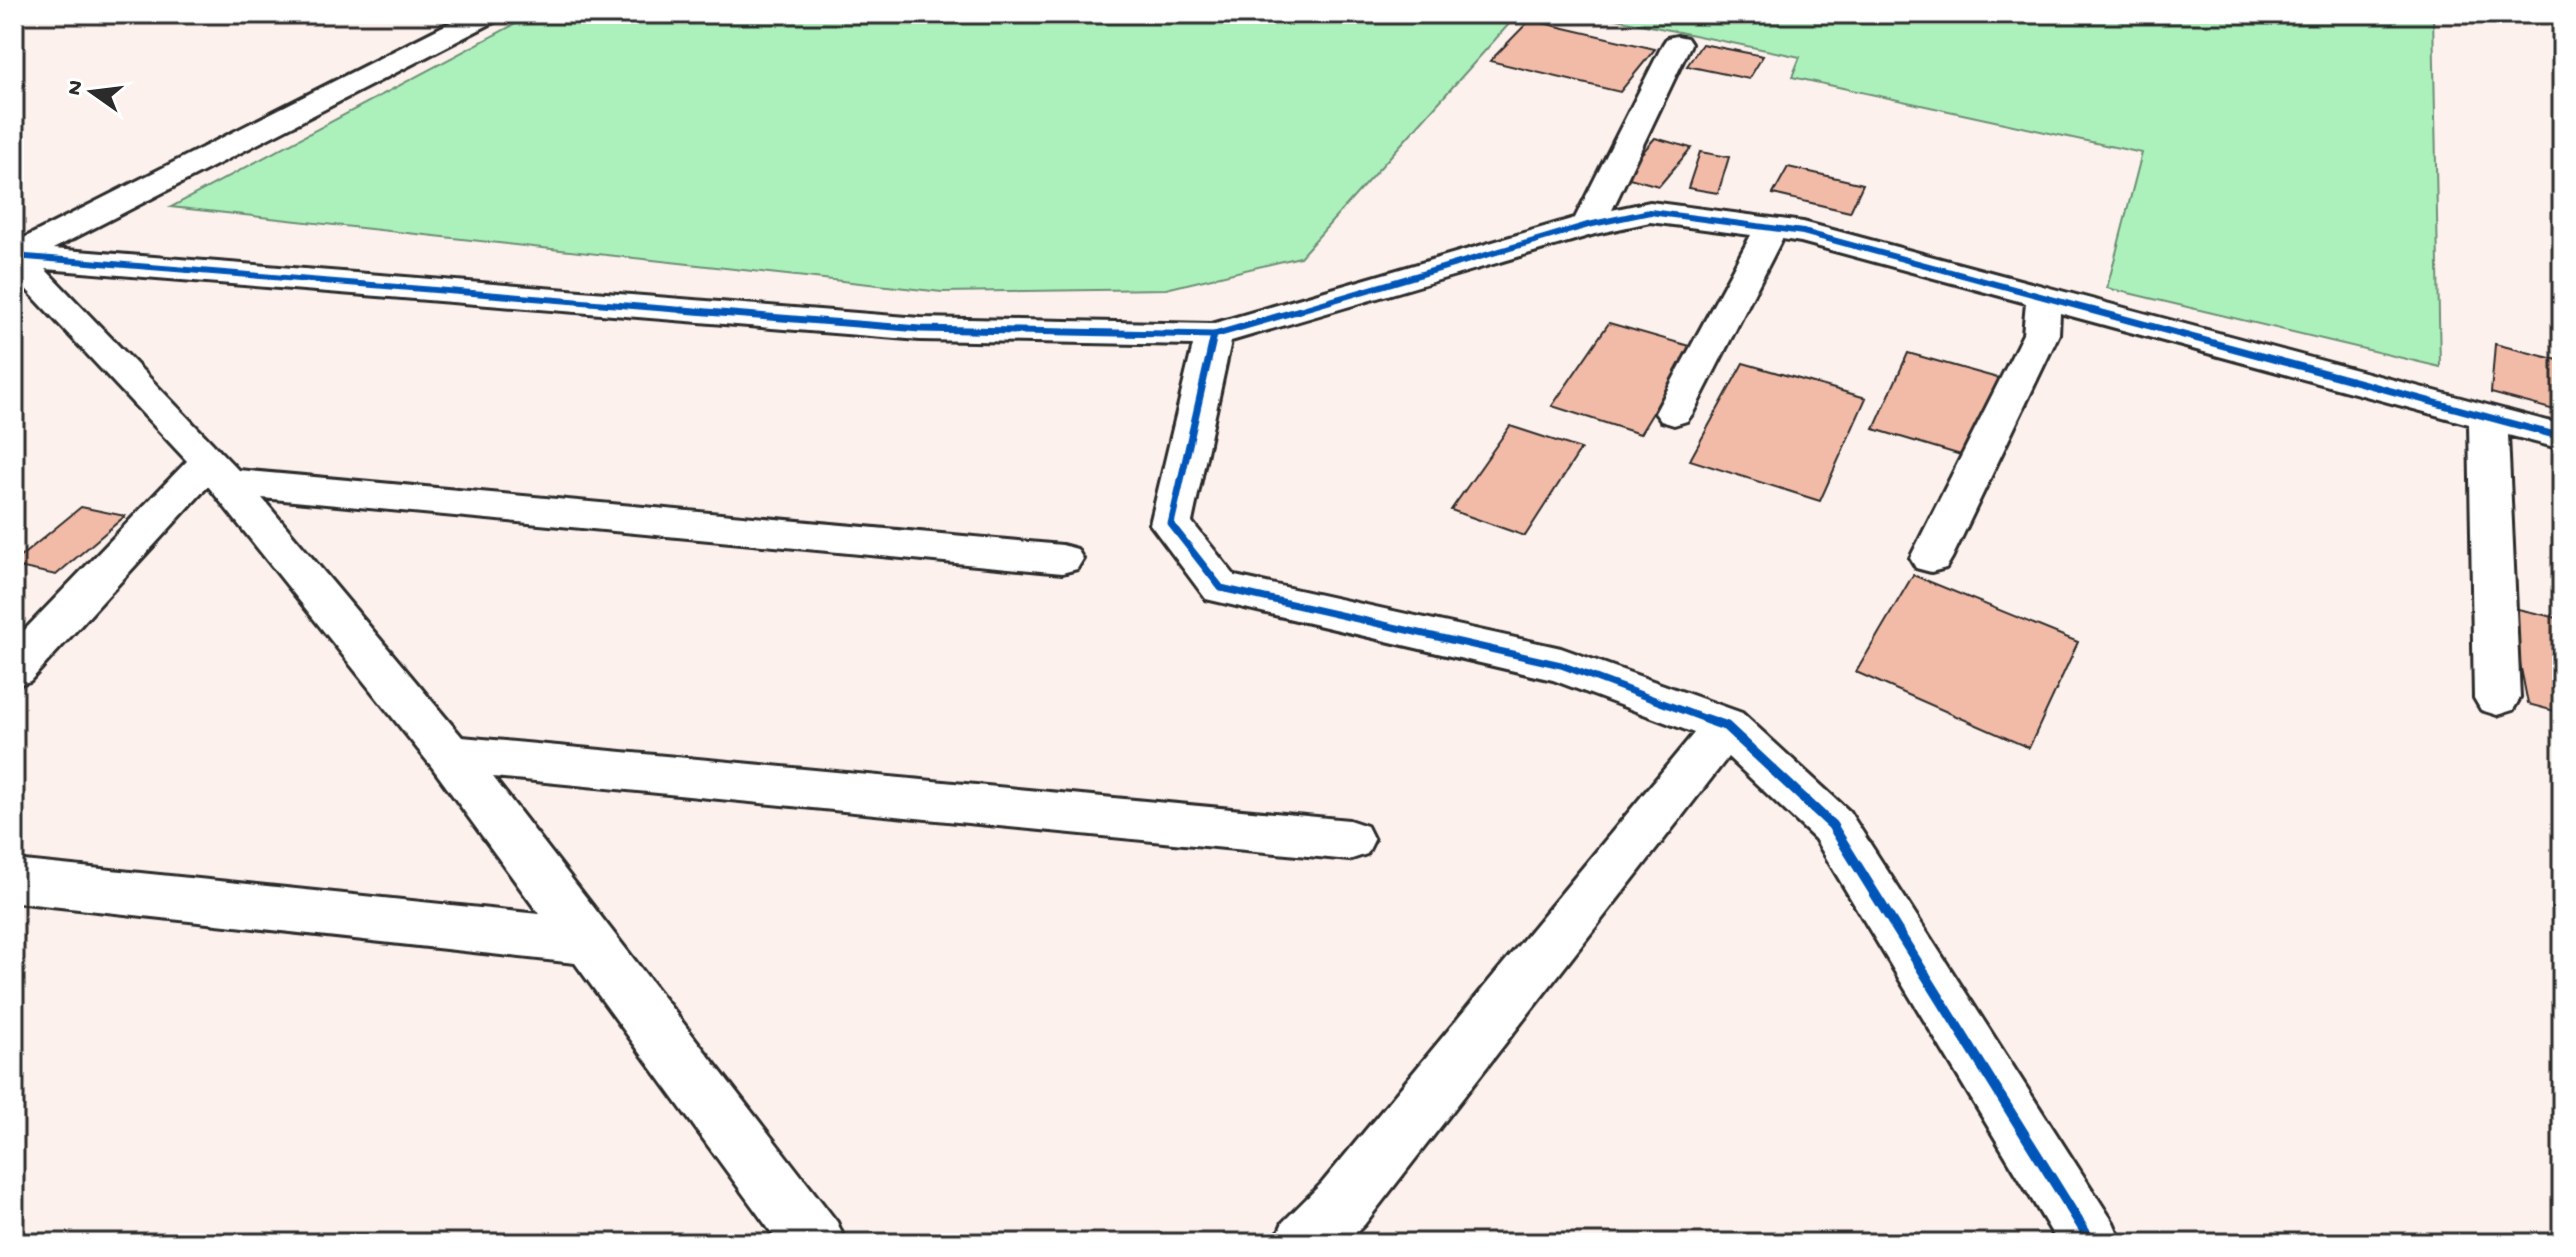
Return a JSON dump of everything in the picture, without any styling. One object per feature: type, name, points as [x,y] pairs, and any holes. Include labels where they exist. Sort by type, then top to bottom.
[{"type":"street","points":[[14,256],[488,14]]},
{"type":"street","points":[[1588,225],[1677,44]]},
{"type":"street","points":[[14,256],[920,329],[1214,335],[1588,225],[1650,212],[1803,232],[2562,437]]},
{"type":"street","points":[[1674,413],[1771,228]]},
{"type":"street","points":[[14,256],[218,472],[449,754],[816,1243]]},
{"type":"street","points":[[1931,558],[2041,334],[2044,298]]},
{"type":"street","points":[[1214,335],[1171,524],[1221,588],[1561,665],[1726,726],[1832,825],[2092,1243]]},
{"type":"street","points":[[2488,419],[2497,698]]},
{"type":"street","points":[[14,669],[218,472],[1062,559]]},
{"type":"street","points":[[1304,1243],[1353,1192],[1726,726]]},
{"type":"street","points":[[449,754],[1349,840]]},
{"type":"street","points":[[14,881],[590,942]]},
{"type":"green space","points":[[534,14],[1518,14],[1300,257],[1166,289],[942,292],[171,207]]},
{"type":"green space","points":[[1592,14],[2433,14],[2440,367],[2107,288],[2142,153],[1792,77],[1800,57]]},
{"type":"building","points":[[1530,20],[1655,49],[1620,92],[1490,61]]},
{"type":"building","points":[[1702,44],[1763,56],[1749,79],[1687,66]]},
{"type":"building","points":[[1655,138],[1691,148],[1659,186],[1622,176]]},
{"type":"building","points":[[1700,152],[1729,157],[1718,193],[1688,188]]},
{"type":"building","points":[[1788,167],[1863,184],[1850,212],[1773,194]]},
{"type":"building","points":[[1609,323],[1693,347],[1640,434],[1552,406]]},
{"type":"building","points":[[2495,344],[2562,361],[2562,412],[2491,393]]},
{"type":"building","points":[[1908,353],[2001,379],[1971,458],[1874,429]]},
{"type":"building","points":[[1743,363],[1866,398],[1820,501],[1690,460]]},
{"type":"building","points":[[1510,426],[1581,449],[1525,536],[1451,510]]},
{"type":"building","points":[[81,507],[125,516],[56,575],[14,566],[14,562]]},
{"type":"building","points":[[1913,575],[2078,642],[2029,748],[1856,672]]},
{"type":"building","points":[[2509,607],[2562,619],[2562,713],[2528,704]]},
{"type":"cycle path","points":[[14,256],[920,329],[1214,335],[1588,225],[1650,212],[1803,232],[2562,437]]},
{"type":"cycle path","points":[[1214,335],[1171,524],[1221,588],[1561,665],[1726,726],[1832,825],[2092,1243]]}]
